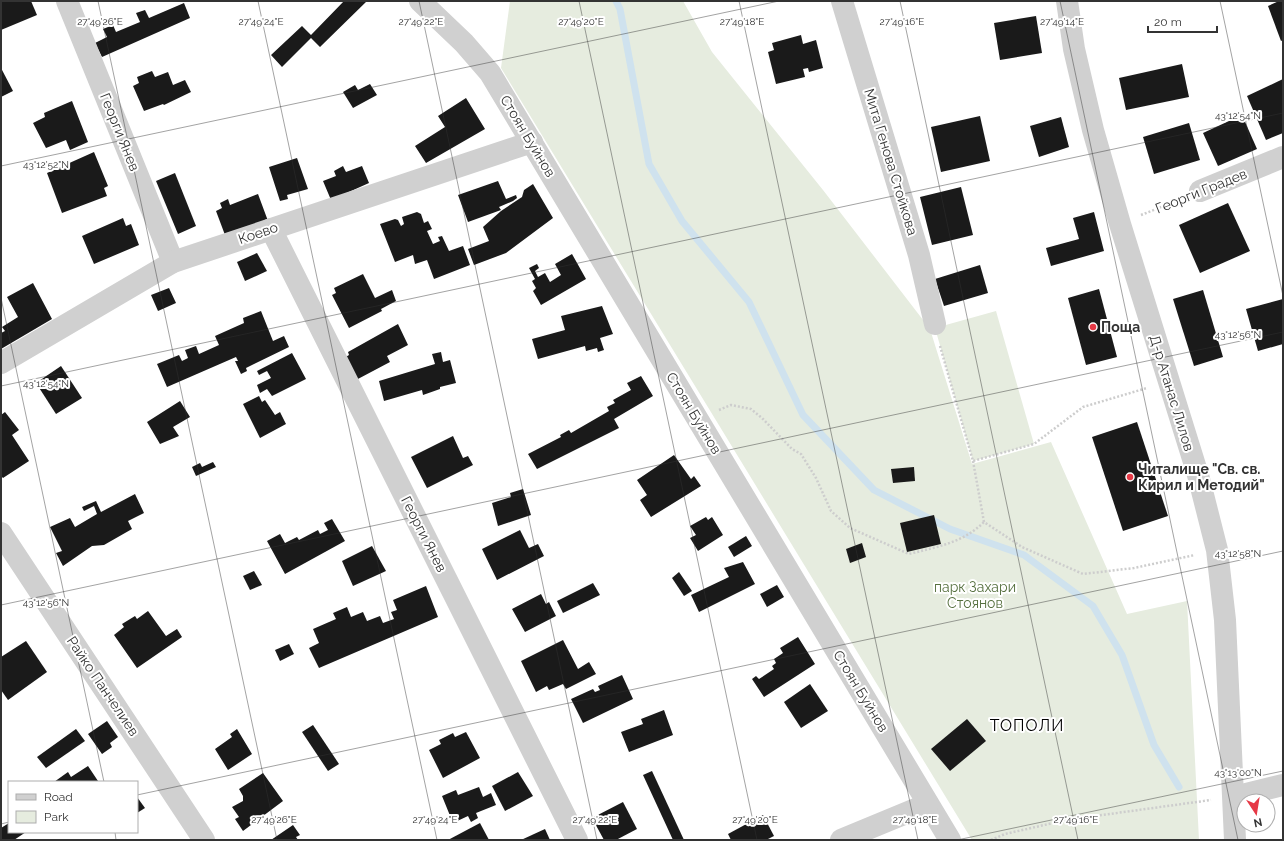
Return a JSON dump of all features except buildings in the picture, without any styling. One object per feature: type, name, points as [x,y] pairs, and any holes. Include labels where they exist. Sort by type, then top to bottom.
[{"type":"street","name":"Георги Янев","points":[[67,1],[173,262]]},
{"type":"street","name":"Стоян Буйнов","points":[[420,1],[464,43],[490,73],[950,840]]},
{"type":"street","name":"Мита Генова Стойкова","points":[[842,1],[919,255],[935,324]]},
{"type":"street","name":"Д-р Атанас Лилов","points":[[1067,1],[1074,49],[1093,130],[1120,224],[1198,475],[1217,550],[1226,620],[1235,840]]},
{"type":"street","name":"Коево","points":[[1,363],[173,262],[532,142]]},
{"type":"street","name":"Георги Градев","points":[[1200,191],[1283,157]]},
{"type":"street","name":"Георги Янев","points":[[271,229],[577,840]]},
{"type":"street","name":"Райко Панчелиев","points":[[1,533],[204,840]]},
{"type":"street","points":[[1234,797],[1283,785]]},
{"type":"street","points":[[841,840],[928,804]]},
{"type":"path","name":"Георги Градев","points":[[1120,224],[1200,191]]},
{"type":"path","points":[[935,324],[973,461],[984,522],[1022,547],[1083,574],[1134,568],[1217,550]]},
{"type":"path","points":[[973,461],[1034,444],[1083,407],[1169,381]]},
{"type":"path","points":[[695,415],[731,405],[751,409],[762,418],[792,449],[801,454],[816,478],[831,511],[850,528],[909,554],[963,539],[984,522]]},
{"type":"path","points":[[991,840],[1005,834],[1066,820],[1234,797]]},
{"type":"green space","name":"парк Захари Стоянов","points":[[510,1],[683,1],[712,52],[823,190],[930,329],[972,464],[1051,442],[1127,614],[1187,601],[1199,840],[972,840],[501,68]]},
{"type":"green space","points":[[996,311],[1034,444],[973,461],[935,328]]},
{"type":"waterway","points":[[616,1],[620,9],[649,164],[682,221],[749,302],[803,415],[874,490],[950,529],[1024,555],[1093,606],[1122,655],[1154,745],[1179,787]]},
{"type":"place","name":"Поща","points":[[1093,327]]},
{"type":"place","name":"Читалище \"Св. св. Кирил и Методий\"","points":[[1130,477]]},
{"type":"district","name":"ТОПОЛИ","points":[[1027,725]]}]
